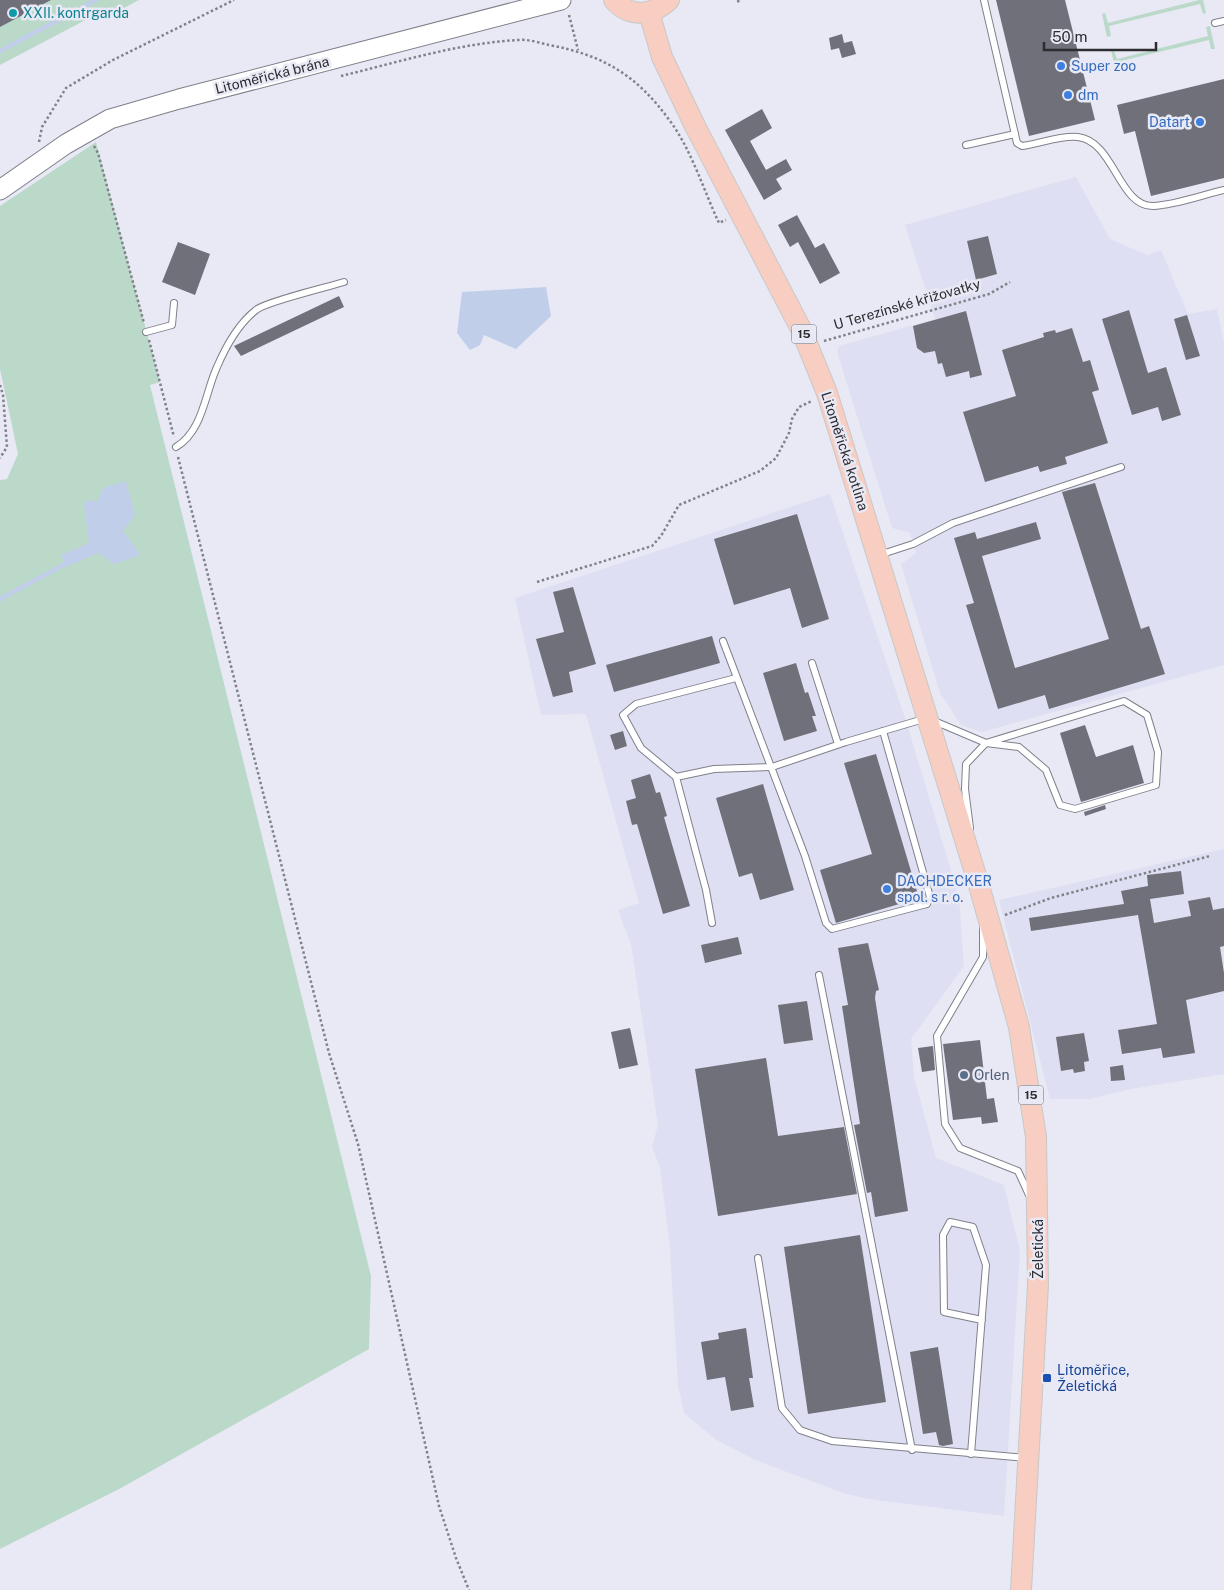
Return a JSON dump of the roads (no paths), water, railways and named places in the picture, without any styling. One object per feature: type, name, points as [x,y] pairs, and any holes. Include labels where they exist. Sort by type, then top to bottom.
[{"type":"main road","points":[[614,0],[628,11],[649,12],[660,8],[669,0]]},
{"type":"main road","name":"Litoměřická brána","points":[[0,190],[86,132],[110,119],[564,4]]},
{"type":"main road","name":"Litoměřická kotlina","points":[[649,12],[662,57],[695,126],[808,345],[827,393],[988,917]]},
{"type":"main road","name":"Želetická","points":[[988,917],[1010,992],[1026,1063],[1036,1137],[1038,1237],[1029,1458],[1021,1590]]},
{"type":"lane","points":[[984,0],[1017,143],[1022,146],[1070,137],[1090,140],[1099,147],[1134,199],[1142,204],[1152,206],[1167,204],[1224,190]]},
{"type":"lane","points":[[1215,23],[1224,21]]},
{"type":"lane","points":[[966,145],[1015,134]]},
{"type":"lane","points":[[176,447],[184,443],[196,426],[216,367],[238,328],[257,308],[344,282]]},
{"type":"lane","points":[[146,332],[172,325],[174,303]]},
{"type":"lane","points":[[878,555],[913,544],[953,523],[1121,467]]},
{"type":"lane","points":[[723,641],[805,856],[829,928],[836,928],[923,905],[929,901],[930,893],[883,731]]},
{"type":"lane","points":[[812,663],[838,744]]},
{"type":"lane","points":[[712,923],[706,890],[676,778],[641,748],[623,715],[636,704],[736,678]]},
{"type":"lane","points":[[676,778],[714,769],[772,767],[838,744],[927,718],[986,743],[1019,747],[1046,770],[1060,804],[1075,808],[1156,785],[1158,752],[1146,714],[1124,701],[986,743],[966,764],[965,789],[970,829],[966,843]]},
{"type":"lane","points":[[988,917],[982,931],[983,957],[937,1036],[945,1124],[960,1148],[1018,1171],[1028,1192],[1038,1237]]},
{"type":"lane","points":[[819,975],[912,1450]]},
{"type":"lane","points":[[971,1454],[982,1320],[986,1265],[973,1227],[950,1222],[943,1235],[944,1312],[982,1320]]},
{"type":"lane","points":[[758,1258],[782,1408],[800,1430],[832,1441],[912,1450],[1029,1458]]},
{"type":"waterway","points":[[0,51],[96,0]]},
{"type":"waterway","points":[[0,599],[65,564]]},
{"type":"place","name":"XXII. kontrgarda","points":[[13,13]]},
{"type":"place","name":"Super zoo","points":[[1061,66]]},
{"type":"place","name":"dm","points":[[1068,95]]},
{"type":"place","name":"Datart","points":[[1200,122]]},
{"type":"place","name":"DACHDECKER spol. s r. o.","points":[[887,889]]},
{"type":"place","name":"Orlen","points":[[964,1075]]},
{"type":"place","name":"Litoměřice, Želetická","points":[[1047,1378]]}]
